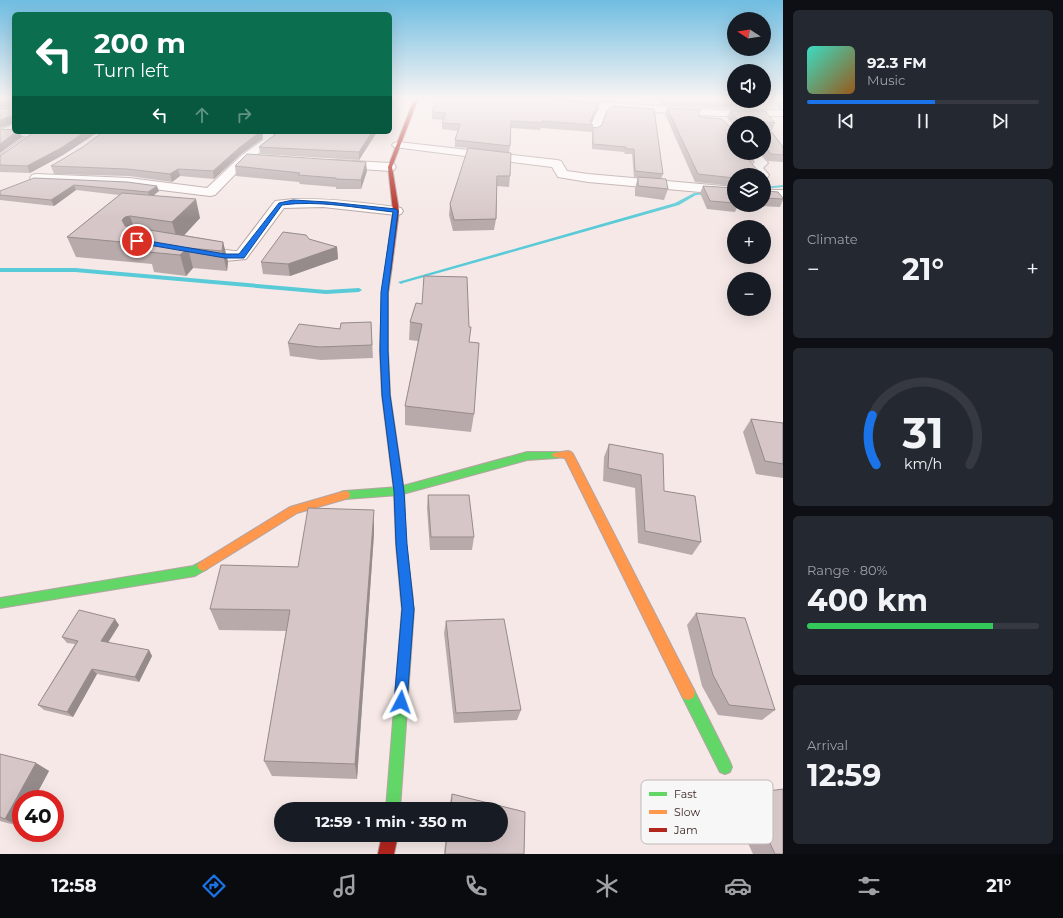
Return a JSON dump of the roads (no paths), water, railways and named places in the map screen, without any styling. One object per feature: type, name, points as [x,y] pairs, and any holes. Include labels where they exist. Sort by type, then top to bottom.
[{"type":"street","points":[[2,158],[29,139]]},
{"type":"street","points":[[53,170],[31,180],[129,182],[210,192],[245,158],[269,141],[269,139]]},
{"type":"street","points":[[394,802],[408,609],[401,544],[399,491],[386,395],[384,350],[385,292],[396,211],[390,167],[400,139]]},
{"type":"street","points":[[398,145],[550,163],[563,162],[654,178],[686,181],[727,190]]},
{"type":"street","points":[[245,158],[260,159]]},
{"type":"street","points":[[755,168],[762,163],[759,160]]},
{"type":"street","points":[[327,164],[390,167]]},
{"type":"street","points":[[771,193],[783,194]]},
{"type":"street","points":[[181,249],[225,256],[241,256],[280,204],[293,202],[328,204],[396,211]]},
{"type":"street","points":[[0,603],[195,571],[294,510],[347,494],[399,491],[527,456],[568,454],[725,767]]},
{"type":"street","points":[[386,854],[389,842]]},
{"type":"waterway","points":[[771,187],[783,186]]},
{"type":"waterway","points":[[401,282],[677,204],[695,194],[709,193]]},
{"type":"waterway","points":[[0,270],[75,270],[326,292],[359,290]]}]
